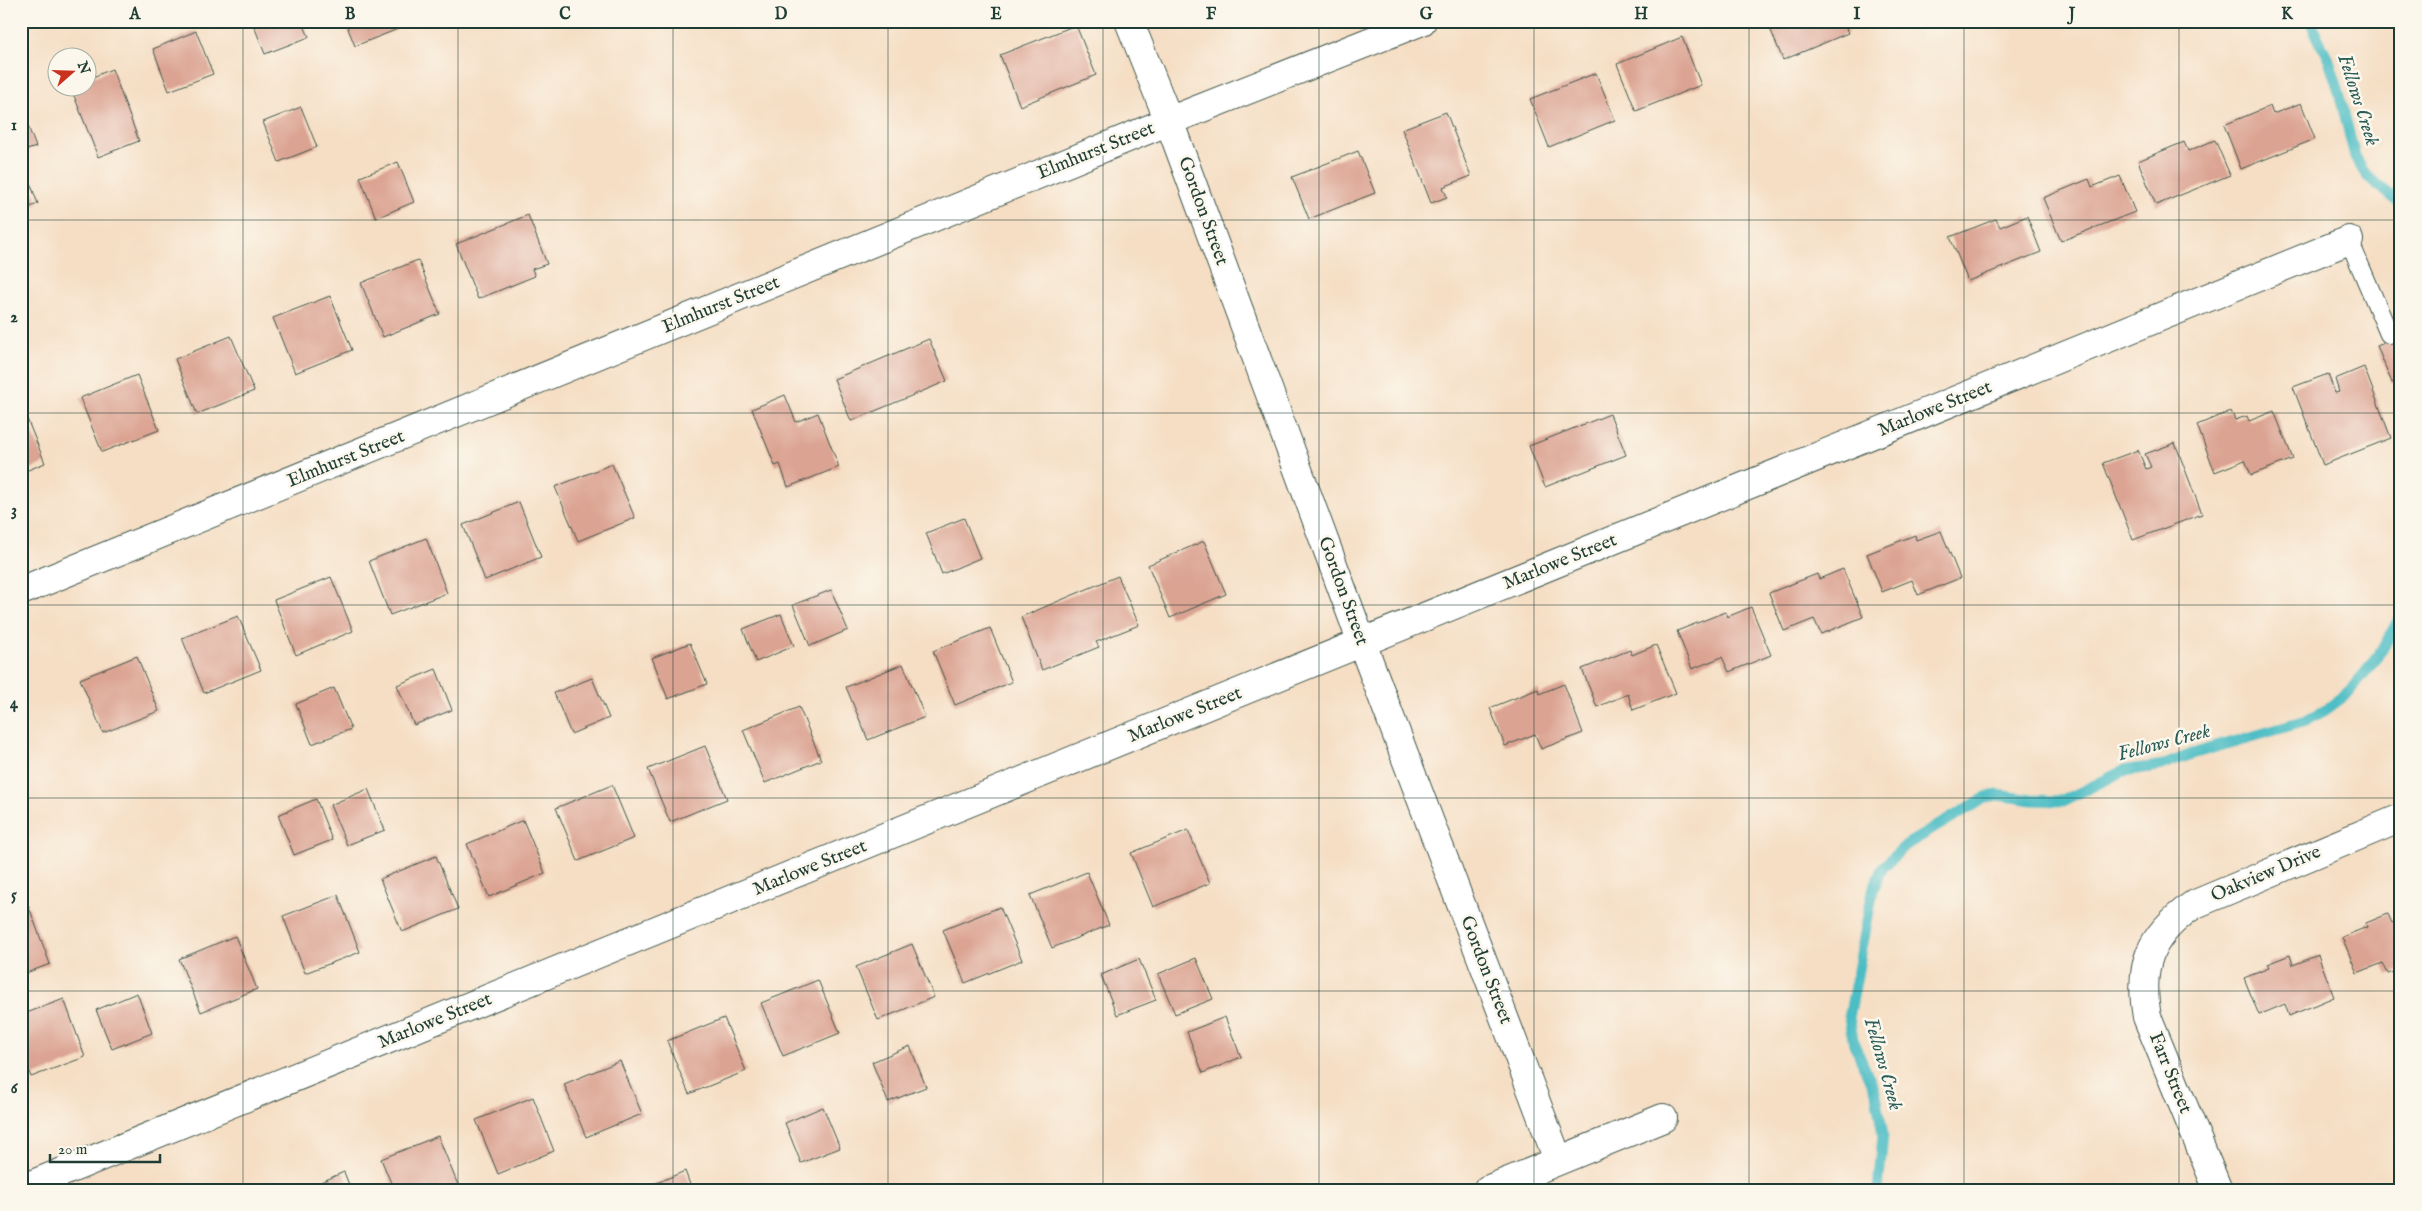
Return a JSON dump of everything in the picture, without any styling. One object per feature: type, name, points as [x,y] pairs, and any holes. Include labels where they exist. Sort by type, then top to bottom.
[{"type":"street","name":"Gordon Street","points":[[1129,21],[1169,120],[1362,643],[1558,1160]]},
{"type":"street","name":"Elmhurst Street","points":[[21,591],[1169,120],[1422,21]]},
{"type":"street","name":"Marlowe Street","points":[[21,1189],[2349,240]]},
{"type":"street","name":"Oakview Drive","points":[[2150,954],[2156,941],[2172,920],[2193,905],[2401,818]]},
{"type":"street","name":"Farr Street","points":[[2150,954],[2146,966],[2143,991],[2147,1018],[2218,1190]]},
{"type":"street","points":[[1487,1190],[1663,1118]]},
{"type":"lane","points":[[2349,240],[2390,334]]},
{"type":"building","points":[[252,21],[302,21],[309,37],[265,54]]},
{"type":"building","points":[[345,21],[395,21],[398,29],[355,46]]},
{"type":"building","points":[[1767,21],[1843,21],[1848,33],[1783,60]]},
{"type":"building","points":[[1076,25],[1096,75],[1020,106],[1000,55]]},
{"type":"building","points":[[196,31],[213,74],[169,91],[153,49]]},
{"type":"building","points":[[1682,37],[1701,85],[1636,111],[1617,64]]},
{"type":"building","points":[[112,69],[139,141],[98,157],[75,98],[98,98],[98,75]]},
{"type":"building","points":[[1596,73],[1615,120],[1549,147],[1530,99]]},
{"type":"building","points":[[2301,103],[2315,139],[2241,169],[2224,125],[2270,106],[2273,114]]},
{"type":"building","points":[[301,107],[317,147],[279,162],[263,122]]},
{"type":"building","points":[[21,108],[36,147],[21,152]]},
{"type":"building","points":[[1446,112],[1471,176],[1443,187],[1447,197],[1431,203],[1402,129]]},
{"type":"building","points":[[2215,140],[2230,175],[2156,205],[2138,161],[2184,142],[2188,151]]},
{"type":"building","points":[[1358,151],[1375,193],[1309,219],[1292,177]]},
{"type":"building","points":[[398,162],[414,202],[376,218],[360,177]]},
{"type":"building","points":[[24,166],[38,204],[21,210],[21,168]]},
{"type":"building","points":[[2120,176],[2135,212],[2061,241],[2043,198],[2089,179],[2092,187]]},
{"type":"building","points":[[528,215],[547,264],[532,269],[535,276],[478,299],[456,244]]},
{"type":"building","points":[[2027,216],[2041,252],[1968,281],[1950,237],[1996,219],[2000,227]]},
{"type":"building","points":[[418,260],[440,314],[383,337],[361,283]]},
{"type":"building","points":[[330,296],[352,350],[295,373],[273,318]]},
{"type":"building","points":[[231,336],[254,391],[197,414],[175,359]]},
{"type":"building","points":[[2401,336],[2401,379],[2392,383],[2377,346]]},
{"type":"building","points":[[929,339],[947,381],[851,421],[834,379]]},
{"type":"building","points":[[2364,367],[2391,438],[2323,465],[2293,387],[2328,374],[2335,393],[2339,392],[2335,379]]},
{"type":"building","points":[[137,375],[159,430],[102,452],[80,398]]},
{"type":"building","points":[[785,395],[796,422],[818,413],[839,467],[788,487],[780,464],[775,466],[752,409]]},
{"type":"building","points":[[23,409],[45,463],[21,473],[21,410]]},
{"type":"building","points":[[2231,411],[2235,420],[2247,416],[2249,421],[2274,411],[2293,459],[2251,475],[2245,460],[2215,472],[2197,425]]},
{"type":"building","points":[[1610,414],[1626,455],[1545,487],[1529,446]]},
{"type":"building","points":[[2175,443],[2202,514],[2133,540],[2103,463],[2138,450],[2146,469],[2151,467],[2145,454]]},
{"type":"building","points":[[612,464],[635,518],[578,541],[555,487]]},
{"type":"building","points":[[519,502],[541,557],[485,580],[463,525]]},
{"type":"building","points":[[964,518],[980,558],[942,574],[926,533]]},
{"type":"building","points":[[1941,531],[1960,578],[1918,595],[1912,580],[1882,592],[1867,554],[1915,535],[1916,540]]},
{"type":"building","points":[[426,538],[447,593],[390,615],[369,561]]},
{"type":"building","points":[[1204,541],[1226,594],[1170,618],[1148,565]]},
{"type":"building","points":[[1843,569],[1863,617],[1821,634],[1814,619],[1784,631],[1769,593],[1817,574],[1819,579]]},
{"type":"building","points":[[1118,576],[1139,625],[1096,642],[1099,647],[1042,670],[1021,617]]},
{"type":"building","points":[[331,577],[353,631],[296,655],[274,600]]},
{"type":"building","points":[[831,590],[848,630],[810,646],[793,605]]},
{"type":"building","points":[[1751,607],[1771,655],[1729,672],[1722,657],[1692,669],[1677,631],[1725,612],[1727,617]]},
{"type":"building","points":[[781,614],[794,646],[756,662],[743,629]]},
{"type":"building","points":[[238,616],[261,670],[204,693],[182,638]]},
{"type":"building","points":[[990,628],[1012,682],[955,705],[933,651]]},
{"type":"building","points":[[690,643],[707,684],[668,699],[652,658]]},
{"type":"building","points":[[1656,645],[1676,693],[1633,710],[1628,694],[1597,707],[1582,669],[1630,650],[1632,655]]},
{"type":"building","points":[[137,656],[159,711],[103,733],[80,679]]},
{"type":"building","points":[[903,664],[925,717],[868,740],[846,687]]},
{"type":"building","points":[[436,669],[452,710],[414,725],[397,685]]},
{"type":"building","points":[[592,678],[609,718],[571,734],[554,693]]},
{"type":"building","points":[[1564,684],[1583,733],[1541,749],[1535,734],[1505,746],[1490,708],[1538,689],[1539,694]]},
{"type":"building","points":[[334,688],[351,729],[312,744],[296,704]]},
{"type":"building","points":[[799,707],[821,760],[765,783],[743,730]]},
{"type":"building","points":[[705,746],[727,799],[670,822],[648,769]]},
{"type":"building","points":[[612,785],[634,838],[578,861],[556,808]]},
{"type":"building","points":[[368,789],[385,830],[347,845],[330,805]]},
{"type":"building","points":[[316,799],[332,840],[294,855],[278,815]]},
{"type":"building","points":[[523,820],[545,873],[489,897],[467,844]]},
{"type":"building","points":[[1188,830],[1210,883],[1153,907],[1131,853]]},
{"type":"building","points":[[436,856],[458,909],[402,932],[380,879]]},
{"type":"building","points":[[1087,872],[1109,925],[1052,948],[1030,895]]},
{"type":"building","points":[[338,895],[360,952],[305,973],[283,916]]},
{"type":"building","points":[[29,907],[50,964],[21,975],[21,909]]},
{"type":"building","points":[[1000,907],[1022,960],[965,983],[943,930]]},
{"type":"building","points":[[2388,914],[2392,923],[2401,919],[2401,969],[2388,974],[2383,963],[2357,973],[2342,937],[2367,927],[2366,923]]},
{"type":"building","points":[[235,936],[257,989],[201,1012],[179,959]]},
{"type":"building","points":[[912,944],[934,997],[878,1020],[856,967]]},
{"type":"building","points":[[2290,955],[2293,965],[2318,955],[2334,997],[2289,1016],[2285,1004],[2259,1015],[2244,978],[2269,968],[2267,964]]},
{"type":"building","points":[[1196,958],[1213,999],[1175,1014],[1158,974]]},
{"type":"building","points":[[1139,959],[1156,1000],[1117,1015],[1101,975]]},
{"type":"building","points":[[818,980],[840,1033],[783,1056],[761,1003]]},
{"type":"building","points":[[137,993],[152,1033],[112,1049],[96,1010]]},
{"type":"building","points":[[64,999],[85,1057],[31,1077],[21,1051],[21,1015]]},
{"type":"building","points":[[1225,1017],[1241,1057],[1203,1073],[1187,1032]]},
{"type":"building","points":[[724,1018],[746,1071],[689,1094],[667,1041]]},
{"type":"building","points":[[910,1046],[926,1087],[888,1102],[872,1062]]},
{"type":"building","points":[[620,1061],[642,1114],[586,1137],[564,1084]]},
{"type":"building","points":[[533,1097],[554,1151],[498,1174],[476,1120]]},
{"type":"building","points":[[823,1107],[840,1148],[801,1163],[785,1123]]},
{"type":"building","points":[[438,1136],[460,1190],[394,1190],[381,1159]]},
{"type":"building","points":[[685,1171],[692,1190],[648,1190],[647,1187]]},
{"type":"building","points":[[344,1172],[351,1190],[302,1190]]},
{"type":"waterway","name":"Fellows Creek","points":[[2310,21],[2330,63],[2355,157],[2366,175],[2401,204]]},
{"type":"waterway","name":"Fellows Creek","points":[[1878,1190],[1883,1135],[1876,1094],[1854,1044],[1849,1018],[1873,890],[1883,867],[1906,845],[1986,797],[1998,795],[2032,800],[2063,801],[2123,771],[2164,765],[2192,754],[2306,721],[2324,711],[2347,694],[2378,657],[2401,615]]}]
